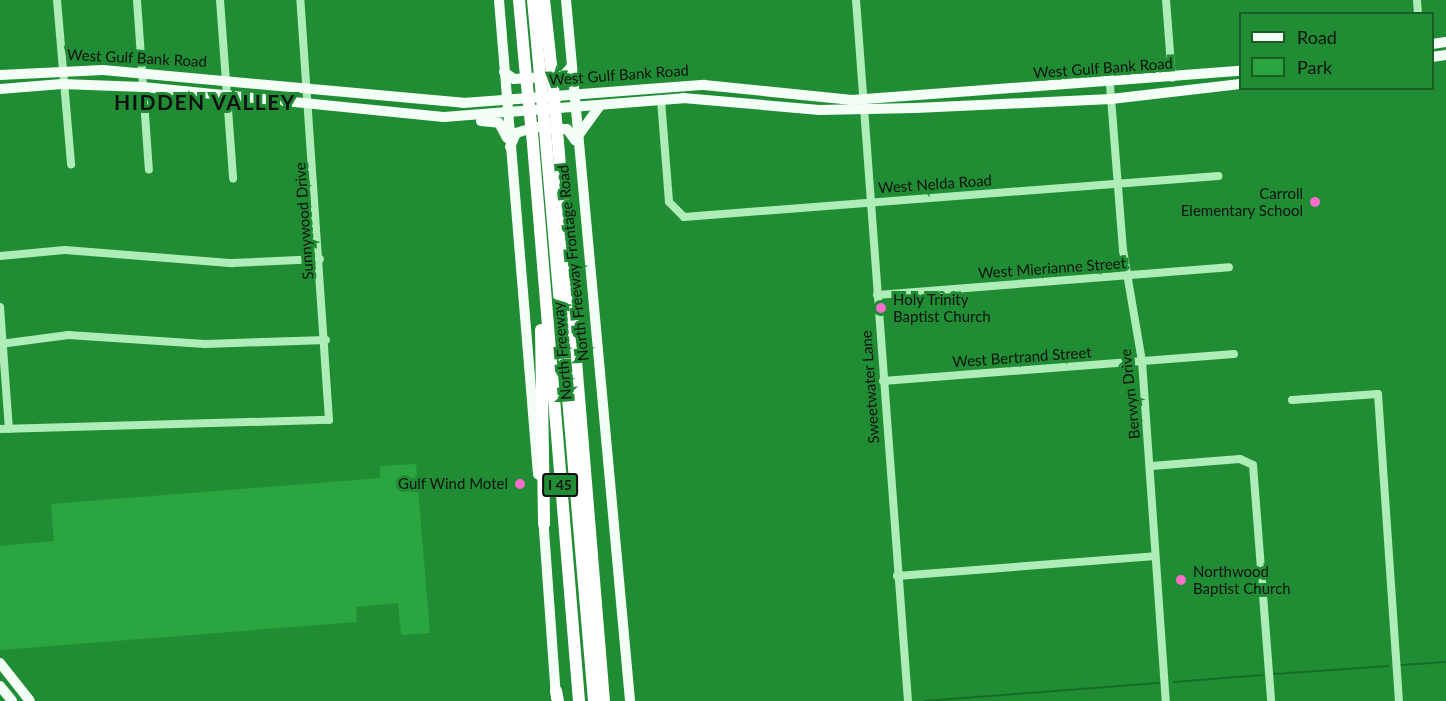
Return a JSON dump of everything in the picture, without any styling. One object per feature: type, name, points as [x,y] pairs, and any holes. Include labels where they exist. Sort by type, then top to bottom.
[{"type":"highway","name":"North Freeway","points":[[519,0],[525,66],[546,142],[606,701]]},
{"type":"highway","name":"North Freeway","points":[[533,0],[545,65]]},
{"type":"highway","name":"North Freeway","points":[[544,0],[546,142],[544,269],[579,701]]},
{"type":"highway","name":"North Freeway","points":[[546,142],[594,701]]},
{"type":"highway","points":[[544,269],[544,524]]},
{"type":"main road","points":[[499,0],[557,698]]},
{"type":"main road","name":"North Freeway Frontage Road","points":[[566,0],[574,93],[575,140],[630,701]]},
{"type":"main road","points":[[504,72],[514,79],[563,76],[572,66]]},
{"type":"main road","name":"West Gulf Bank Road","points":[[0,75],[61,69],[225,78],[463,103],[704,84],[863,105],[1110,84],[1239,70]]},
{"type":"main road","name":"West Gulf Bank Road","points":[[0,89],[62,84],[143,87],[226,92],[410,115],[466,116],[661,100],[863,105],[1111,99],[1239,84]]},
{"type":"main road","points":[[510,147],[516,134],[536,127],[567,129],[575,140],[603,105],[605,91]]},
{"type":"main road","points":[[410,115],[411,99]]},
{"type":"main road","points":[[466,116],[498,123],[510,147]]},
{"type":"main road","points":[[0,663],[30,701]]},
{"type":"main road","points":[[12,701],[1,687],[13,680]]},
{"type":"street","points":[[57,0],[62,84],[71,164]]},
{"type":"street","points":[[137,0],[150,170]]},
{"type":"street","points":[[220,0],[233,179]]},
{"type":"street","name":"Sunnywood Drive","points":[[5,429],[312,424],[324,423],[332,413],[300,0]]},
{"type":"street","name":"Sweetwater Lane","points":[[855,0],[908,701]]},
{"type":"street","points":[[1166,0],[1172,78]]},
{"type":"street","name":"Berwyn Drive","points":[[1110,84],[1126,276],[1142,361],[1166,701]]},
{"type":"street","name":"West Nelda Road","points":[[661,100],[668,194],[673,211],[691,217],[1218,176]]},
{"type":"street","points":[[0,256],[64,250],[232,263],[320,260]]},
{"type":"street","name":"West Mierianne Street","points":[[877,295],[1228,267]]},
{"type":"street","points":[[0,308],[5,429]]},
{"type":"street","points":[[1,343],[68,335],[216,344],[326,340]]},
{"type":"street","name":"West Bertrand Street","points":[[884,381],[1234,354]]},
{"type":"street","points":[[1292,400],[1378,394],[1399,701]]},
{"type":"street","points":[[1151,466],[1240,459],[1253,465],[1271,701]]},
{"type":"street","points":[[897,576],[1155,556]]},
{"type":"green space","points":[[416,464],[430,633],[401,635],[398,603],[356,607],[357,622],[0,650],[0,546],[54,541],[51,504],[380,478],[380,466]]},
{"type":"waterway","points":[[1401,665],[1446,662]]},
{"type":"waterway","points":[[1274,674],[1389,666]]},
{"type":"waterway","points":[[1174,682],[1263,675]]},
{"type":"waterway","points":[[925,701],[1161,683]]},
{"type":"place","name":"Carroll Elementary School","points":[[1315,202]]},
{"type":"place","name":"Holy Trinity Baptist Church","points":[[881,308]]},
{"type":"place","name":"Gulf Wind Motel","points":[[520,484]]},
{"type":"place","name":"Northwood Baptist Church","points":[[1181,580]]},
{"type":"district","name":"HIDDEN VALLEY","points":[[205,102]]}]
